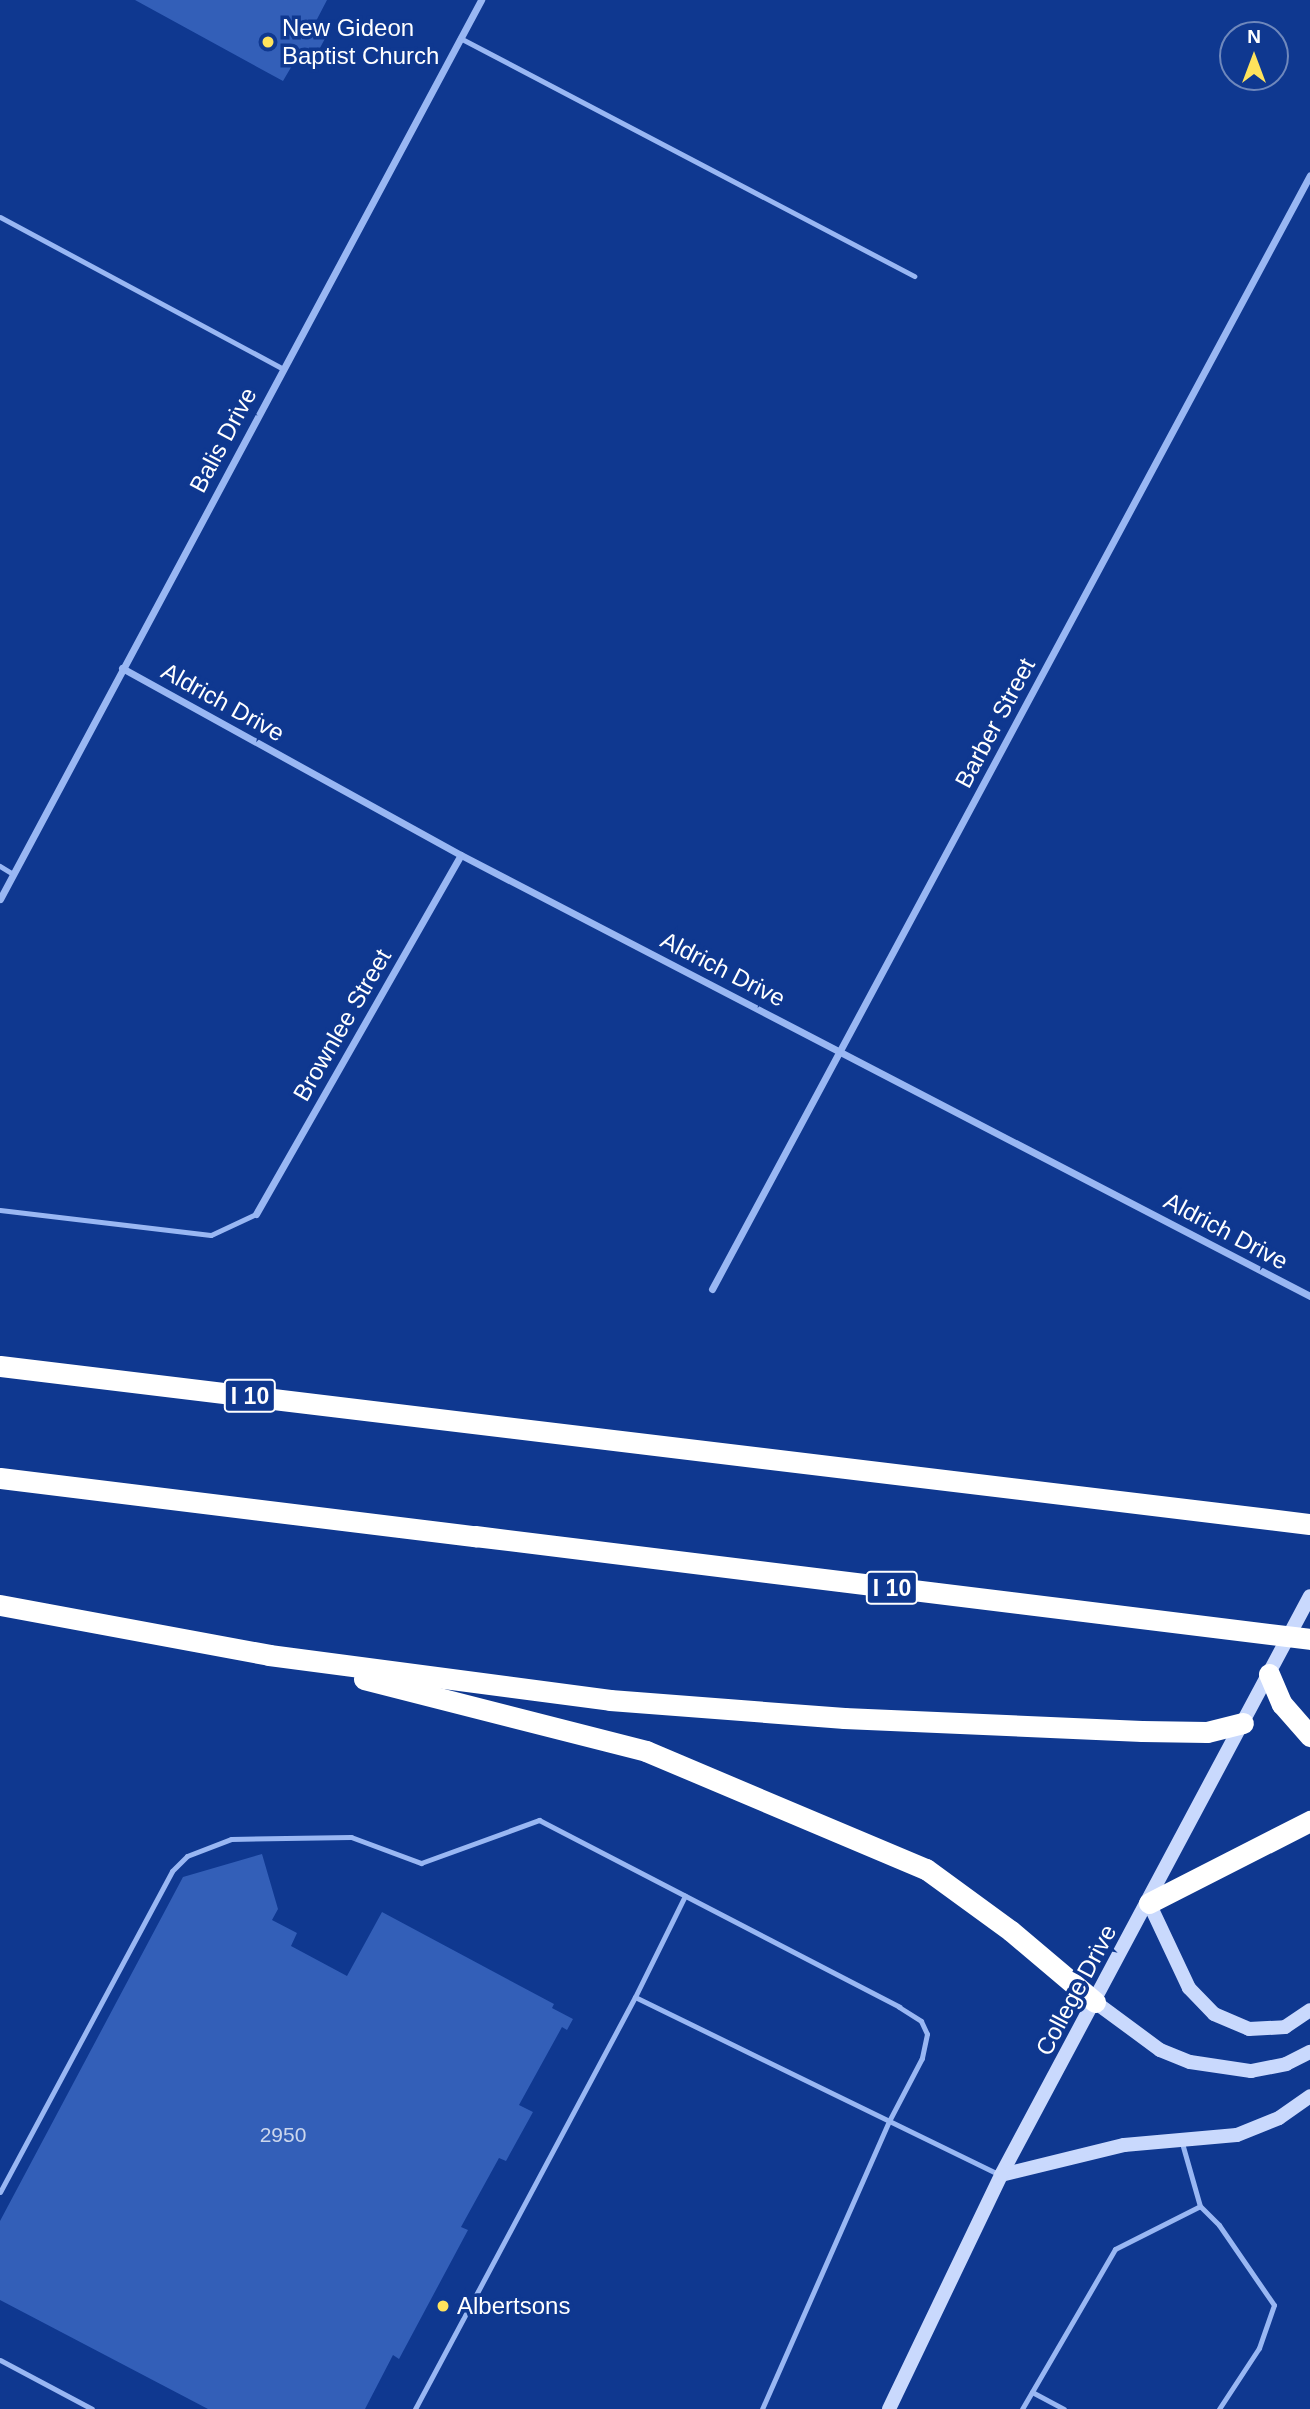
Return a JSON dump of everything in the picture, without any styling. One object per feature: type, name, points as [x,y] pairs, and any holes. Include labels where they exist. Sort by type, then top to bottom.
[{"type":"highway","name":"I 10","points":[[0,1366],[1310,1524]]},
{"type":"highway","name":"I 10","points":[[0,1478],[1310,1639]]},
{"type":"highway","points":[[0,1605],[269,1655],[610,1700],[793,1714],[1142,1731],[1207,1732],[1243,1723]]},
{"type":"highway","points":[[269,1655],[646,1751],[696,1772],[926,1869],[1011,1931],[1095,2002]]},
{"type":"highway","points":[[1269,1674],[1282,1704],[1310,1736]]},
{"type":"highway","points":[[1149,1903],[1310,1821]]},
{"type":"street","name":"Balis Drive","points":[[0,899],[481,0]]},
{"type":"street","name":"Barber Street","points":[[712,1289],[842,1052],[1310,175]]},
{"type":"street","name":"Aldrich Drive","points":[[122,668],[461,855],[1310,1296]]},
{"type":"street","name":"Brownlee Street","points":[[256,1214],[461,855]]},
{"type":"street","name":"College Drive","points":[[889,2409],[1001,2175],[1149,1903],[1310,1596]]},
{"type":"street","points":[[1149,1903],[1189,1988],[1214,2014],[1249,2029],[1285,2027],[1310,2010]]},
{"type":"street","points":[[1095,2002],[1160,2050],[1190,2062],[1251,2071],[1286,2064],[1310,2052]]},
{"type":"street","points":[[1001,2175],[1124,2145],[1216,2138],[1258,2128],[1310,2096]]},
{"type":"lane","points":[[460,38],[914,276]]},
{"type":"lane","points":[[0,217],[283,369]]},
{"type":"lane","points":[[0,866],[13,874]]},
{"type":"lane","points":[[0,1210],[211,1235],[256,1214]]},
{"type":"lane","points":[[0,2192],[166,1882],[187,1856],[231,1839],[351,1837],[421,1863],[539,1821],[921,2021],[927,2045],[888,2121],[762,2409]]},
{"type":"lane","points":[[415,2409],[635,1997],[685,1896]]},
{"type":"lane","points":[[635,1997],[1001,2175]]},
{"type":"lane","points":[[1181,2140],[1200,2206],[1219,2225],[1274,2305],[1259,2348],[1219,2409]]},
{"type":"lane","points":[[1022,2409],[1115,2249],[1200,2206]]},
{"type":"lane","points":[[0,2360],[92,2409]]},
{"type":"lane","points":[[1032,2392],[1064,2409]]},
{"type":"building","name":"New Gideon Baptist Church","points":[[135,0],[327,0],[314,25],[328,33],[314,59],[300,52],[283,81]]},
{"type":"building","points":[[262,1854],[278,1909],[272,1920],[297,1933],[291,1946],[347,1976],[382,1912],[554,2004],[552,2008],[573,2019],[567,2030],[562,2027],[519,2105],[533,2112],[506,2161],[499,2158],[461,2227],[468,2230],[399,2359],[393,2355],[365,2409],[208,2409],[0,2300],[0,2221],[183,1877]]},
{"type":"place","name":"New Gideon Baptist Church","points":[[268,42]]},
{"type":"place","name":"Albertsons","points":[[443,2306]]}]
